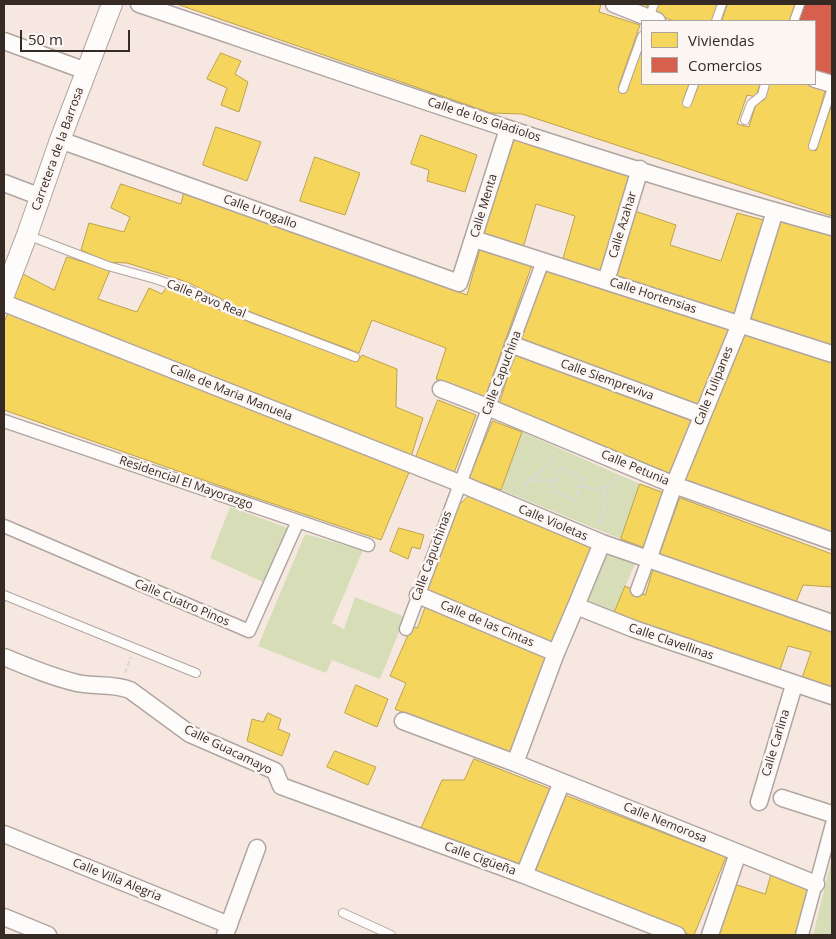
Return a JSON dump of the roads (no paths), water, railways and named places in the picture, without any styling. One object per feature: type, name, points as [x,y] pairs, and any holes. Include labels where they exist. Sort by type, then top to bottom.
[{"type":"street","name":"Carretera de la Barrosa","points":[[4,295],[112,4]]},
{"type":"street","name":"Calle de los Gladiolos","points":[[139,4],[508,129],[832,227]]},
{"type":"street","points":[[614,4],[652,16]]},
{"type":"street","points":[[4,41],[86,71]]},
{"type":"street","points":[[816,78],[832,86]]},
{"type":"street","name":"Calle Menta","points":[[460,283],[508,129]]},
{"type":"street","name":"Calle Urogallo","points":[[60,140],[460,283]]},
{"type":"street","name":"Calle Azahar","points":[[606,281],[640,169]]},
{"type":"street","points":[[4,183],[41,197]]},
{"type":"street","name":"Calle Tulipanes","points":[[648,560],[674,485],[740,324],[776,211]]},
{"type":"street","name":"Calle Hortensias","points":[[474,239],[832,354]]},
{"type":"street","name":"Calle Capuchina","points":[[459,484],[490,408],[543,261]]},
{"type":"street","name":"Calle de Maria Manuela","points":[[4,302],[459,484]]},
{"type":"street","name":"Calle Siempreviva","points":[[513,346],[702,416]]},
{"type":"street","name":"Calle Petunia","points":[[441,389],[674,485],[832,541]]},
{"type":"street","name":"Residencial El Mayorazgo","points":[[4,421],[368,545]]},
{"type":"street","name":"Calle Violetas","points":[[459,484],[601,536],[648,560],[832,623]]},
{"type":"street","name":"Calle Capuchinas","points":[[406,628],[459,484]]},
{"type":"street","name":"Calle Cuatro Pinos","points":[[4,526],[250,632],[298,521]]},
{"type":"street","points":[[515,763],[601,536]]},
{"type":"street","points":[[637,590],[648,560]]},
{"type":"street","name":"Calle de las Cintas","points":[[418,595],[556,654]]},
{"type":"street","name":"Calle Clavellinas","points":[[576,606],[634,629],[794,685],[832,696]]},
{"type":"street","name":"Calle Guacamayo","points":[[4,657],[79,684],[119,686],[130,690],[190,734],[275,771],[281,786]]},
{"type":"street","name":"Calle Carlina","points":[[759,802],[794,685]]},
{"type":"street","name":"Calle Nemorosa","points":[[403,721],[515,763],[816,884]]},
{"type":"street","points":[[524,875],[562,782]]},
{"type":"street","name":"Calle Cigüeña","points":[[281,786],[524,875],[677,935]]},
{"type":"street","points":[[782,798],[832,814]]},
{"type":"street","points":[[802,935],[832,824]]},
{"type":"street","name":"Calle Villa Alegria","points":[[4,834],[227,930]]},
{"type":"street","points":[[227,930],[257,848]]},
{"type":"street","points":[[710,935],[738,853]]},
{"type":"street","points":[[4,917],[48,935]]},
{"type":"lane","points":[[716,20],[722,4]]},
{"type":"lane","points":[[794,20],[800,4]]},
{"type":"lane","points":[[623,89],[641,39]]},
{"type":"lane","points":[[687,103],[694,85]]},
{"type":"lane","points":[[745,120],[751,104],[762,95],[765,85]]},
{"type":"lane","points":[[813,146],[832,86]]},
{"type":"lane","name":"Calle Pavo Real","points":[[27,235],[108,266],[191,291],[229,309],[355,357]]},
{"type":"lane","points":[[4,595],[196,673]]},
{"type":"lane","points":[[343,913],[391,935]]}]
